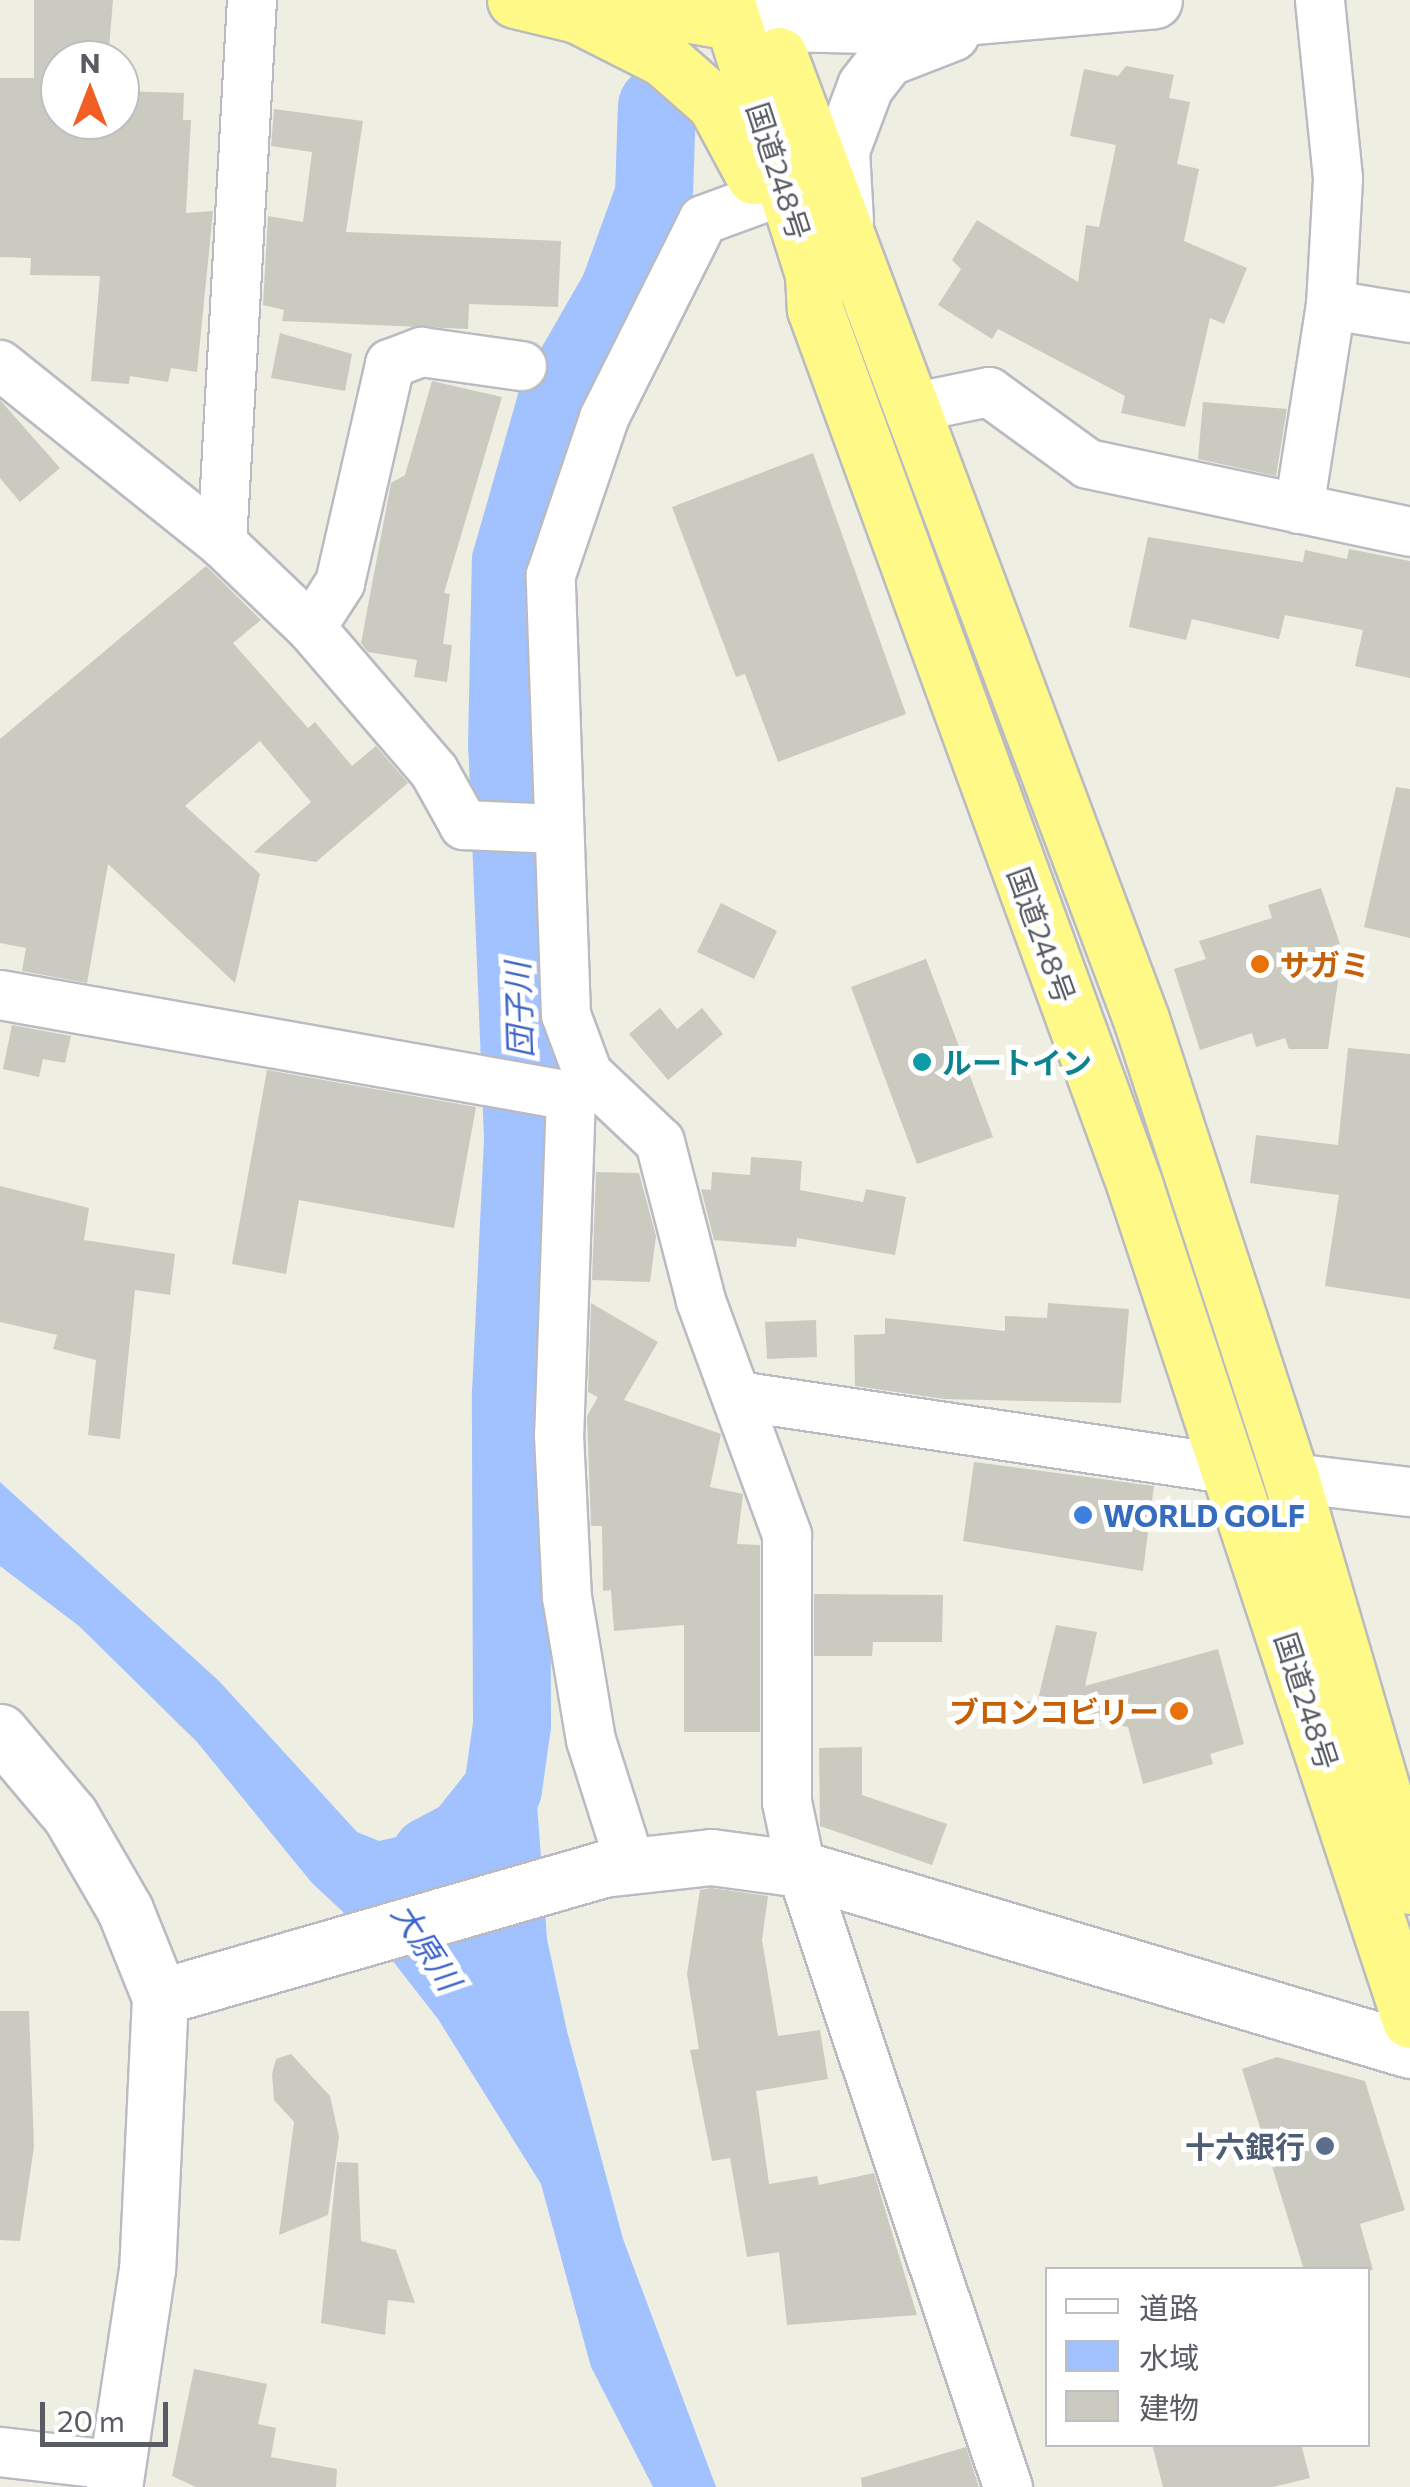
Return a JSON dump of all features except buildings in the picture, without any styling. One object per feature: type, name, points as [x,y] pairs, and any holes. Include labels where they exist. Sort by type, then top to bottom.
[{"type":"highway","points":[[515,0],[577,15],[664,59],[715,104],[764,198],[793,284],[814,309]]},
{"type":"highway","points":[[603,0],[747,12]]},
{"type":"highway","name":"国道248号","points":[[747,12],[845,234],[1140,1019],[1291,1478],[1410,1886]]},
{"type":"highway","name":"国道248号","points":[[747,12],[813,275],[814,309],[1232,1470],[1410,2020]]},
{"type":"street","points":[[222,543],[252,0]]},
{"type":"street","points":[[747,12],[995,14],[1154,0]]},
{"type":"street","points":[[1299,509],[1330,305],[1338,178],[1320,0]]},
{"type":"street","points":[[845,234],[841,150],[865,86],[886,58],[995,14]]},
{"type":"street","points":[[616,1866],[567,1597],[560,1435],[570,1086],[551,575],[574,491],[703,220],[764,198]]},
{"type":"street","points":[[1330,305],[1410,318]]},
{"type":"street","points":[[311,628],[340,584],[390,364],[422,352],[522,366]]},
{"type":"street","points":[[0,365],[222,543],[311,628],[434,772],[464,825],[559,829]]},
{"type":"street","points":[[912,408],[989,392],[1088,464],[1410,532]]},
{"type":"street","points":[[0,995],[486,1082],[570,1086],[660,1142],[701,1300],[787,1534],[787,1802],[800,1868],[1008,2487]]},
{"type":"street","points":[[738,1396],[1232,1470]]},
{"type":"street","points":[[1291,1478],[1410,1492]]},
{"type":"street","points":[[0,1732],[70,1816],[125,1910],[160,1997],[148,2269],[113,2476],[0,2452]]},
{"type":"street","points":[[160,1997],[616,1866],[711,1857],[800,1868],[1410,2050]]},
{"type":"water","name":"大原川","points":[[0,1482],[219,1681],[357,1832],[379,1841],[405,1835],[453,1810],[472,1781],[536,1790],[547,1939],[567,2031],[623,2239],[716,2487],[653,2487],[591,2367],[541,2184],[438,2019],[385,1951],[312,1883],[197,1742],[79,1626],[0,1566]]},
{"type":"waterway","name":"団子川","points":[[430,1856],[465,1837],[503,1789],[512,1725],[511,1394],[523,1137],[507,746],[511,561],[557,399],[619,291],[654,195],[657,106]]},
{"type":"place","name":"サガミ","points":[[1260,964]]},
{"type":"place","name":"ルートイン","points":[[922,1062]]},
{"type":"place","name":"WORLD GOLF","points":[[1083,1515]]},
{"type":"place","name":"ブロンコビリー","points":[[1179,1711]]},
{"type":"place","name":"十六銀行","points":[[1325,2146]]}]
